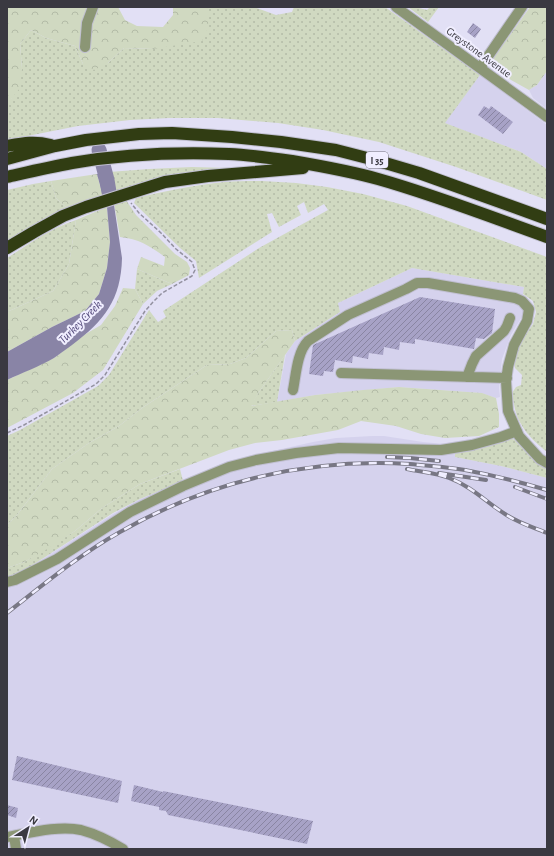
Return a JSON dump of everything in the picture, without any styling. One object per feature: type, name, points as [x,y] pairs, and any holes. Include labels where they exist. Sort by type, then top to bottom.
[{"type":"highway","name":"I 35","points":[[41,146],[55,146],[86,140],[139,134],[198,135],[281,142],[336,150],[375,160],[419,173],[547,219]]},
{"type":"highway","points":[[7,146],[28,143],[41,146]]},
{"type":"highway","points":[[7,159],[41,146]]},
{"type":"highway","name":"I 35","points":[[7,177],[73,163],[113,158],[152,154],[231,154],[324,166],[378,179],[423,193],[547,237]]},
{"type":"highway","points":[[7,248],[63,216],[86,207],[165,182],[216,175],[324,166]]},
{"type":"street","points":[[85,47],[87,23],[93,7]]},
{"type":"street","name":"Greystone Avenue","points":[[396,7],[547,117]]},
{"type":"street","points":[[480,68],[522,7]]},
{"type":"street","points":[[293,390],[300,353],[308,341],[348,315],[417,283],[428,283],[515,298],[522,301],[529,309],[527,322],[514,345],[508,367],[508,411],[519,436],[540,459],[547,462]]},
{"type":"street","points":[[468,377],[476,356],[504,331],[510,318]]},
{"type":"street","points":[[341,373],[507,378]]},
{"type":"street","points":[[7,588],[11,581],[57,559],[130,512],[183,486],[229,467],[256,460],[296,453],[339,448],[441,450],[472,445],[517,431]]},
{"type":"street","points":[[16,849],[10,836],[64,829],[80,830],[100,836],[123,849]]},
{"type":"path","points":[[7,433],[96,384],[105,375],[145,311],[162,293],[192,276],[195,270],[192,262],[176,249],[139,213],[131,203]]},
{"type":"shaded area","points":[[547,71],[547,109],[533,98],[529,90],[537,85]]},
{"type":"shaded area","points":[[480,75],[547,125],[547,169],[521,152],[444,123]]},
{"type":"shaded area","points":[[412,268],[524,287],[523,315],[511,335],[502,359],[499,388],[500,397],[496,398],[481,393],[399,387],[315,395],[277,402],[286,354],[295,341],[340,312],[338,303]]},
{"type":"shaded area","points":[[384,436],[455,445],[455,457],[501,466],[547,478],[547,849],[7,849],[7,843],[20,840],[19,830],[7,832],[7,577],[22,572],[113,514],[140,499],[225,464],[259,454],[313,442],[336,438]]},
{"type":"green space","points":[[7,7],[118,7],[125,20],[137,26],[163,27],[173,15],[173,7],[209,7],[208,28],[202,41],[153,49],[124,48],[108,63],[94,70],[83,64],[75,46],[46,38],[31,30],[20,44],[22,68],[20,88],[11,99],[7,99]]},
{"type":"green space","points":[[209,7],[254,7],[276,15],[292,12],[294,7],[385,7],[480,75],[445,123],[521,152],[547,169],[547,200],[456,167],[379,142],[323,130],[278,123],[218,118],[130,120],[78,126],[7,140],[7,99],[11,99],[22,68],[20,44],[31,30],[46,38],[75,46],[83,64],[108,63],[124,48],[153,49],[209,9]]},
{"type":"green space","points":[[408,7],[427,10],[430,7],[439,7],[428,22]]},
{"type":"green space","points":[[530,7],[547,7],[547,71],[537,85],[529,90],[511,80],[490,63]]},
{"type":"green space","points":[[192,167],[230,168],[230,170],[136,185],[113,192],[109,172],[149,169]]},
{"type":"green space","points":[[97,174],[103,196],[69,210],[56,198],[51,181]]},
{"type":"green space","points":[[51,181],[56,198],[69,210],[7,244],[7,190]]},
{"type":"green space","points":[[262,181],[296,183],[363,194],[407,206],[547,257],[547,452],[532,439],[521,424],[516,413],[512,393],[516,387],[521,385],[522,375],[515,368],[514,360],[519,344],[533,324],[536,312],[533,301],[523,294],[524,287],[412,268],[338,303],[340,312],[295,341],[292,330],[276,331],[246,358],[230,364],[207,365],[142,408],[119,426],[89,443],[52,469],[17,515],[7,525],[7,436],[98,386],[109,375],[149,310],[158,322],[166,317],[163,311],[259,248],[328,210],[324,204],[308,213],[304,202],[297,206],[301,215],[279,227],[272,213],[267,214],[272,232],[199,278],[196,261],[180,248],[134,203],[136,198],[180,188],[214,183]]},
{"type":"green space","points":[[126,200],[136,215],[175,254],[187,262],[190,268],[189,275],[172,284],[137,269],[141,257],[164,266],[165,257],[133,239],[120,237],[114,203]]},
{"type":"green space","points":[[107,207],[110,242],[107,268],[99,294],[85,311],[7,352],[7,312],[53,291],[69,264],[76,220]]},
{"type":"green space","points":[[76,220],[69,264],[53,291],[7,312],[7,258],[49,232]]},
{"type":"green space","points":[[137,269],[172,284],[157,291],[143,304],[135,289]]},
{"type":"green space","points":[[123,288],[135,289],[143,304],[103,370],[73,393],[7,428],[7,380],[54,358],[84,335],[101,325],[115,306]]},
{"type":"green space","points":[[292,330],[295,341],[259,392],[251,406],[315,395],[399,387],[482,393],[496,398],[499,414],[499,427],[479,436],[445,438],[421,434],[396,426],[361,421],[338,430],[282,440],[255,443],[229,450],[140,484],[102,508],[75,531],[49,548],[24,562],[7,568],[7,525],[17,515],[52,469],[89,443],[119,426],[142,408],[207,365],[230,364],[246,358],[276,331]]},
{"type":"green space","points":[[285,355],[277,402],[250,406],[259,392]]},
{"type":"green space","points":[[509,439],[517,441],[547,466],[547,478],[501,466],[455,457],[455,452]]},
{"type":"green space","points":[[180,469],[183,481],[140,499],[113,513],[22,572],[7,577],[7,568],[24,562],[75,531],[102,508],[140,484]]},
{"type":"water","points":[[109,172],[122,258],[121,273],[114,298],[102,318],[72,345],[49,361],[7,380],[7,352],[85,311],[99,294],[107,268],[110,242],[107,207],[97,174]]},
{"type":"building","points":[[473,23],[481,29],[475,38],[467,32]]},
{"type":"building","points":[[484,106],[489,109],[491,106],[513,122],[503,134],[478,115]]},
{"type":"building","points":[[420,297],[495,309],[492,333],[484,339],[476,338],[474,349],[415,339],[415,344],[400,342],[399,350],[384,347],[383,355],[369,353],[368,359],[353,356],[352,363],[335,360],[333,372],[324,371],[323,376],[309,374],[313,345]]},
{"type":"building","points":[[17,756],[122,781],[118,803],[12,780]]},
{"type":"building","points":[[134,785],[313,821],[307,844],[168,815],[166,811],[159,810],[159,807],[131,801]]},
{"type":"building","points":[[7,805],[18,808],[16,818],[7,815]]},
{"type":"waterway","name":"Turkey Creek","points":[[99,150],[109,192]]},
{"type":"railway","points":[[387,457],[439,461]]},
{"type":"railway","points":[[7,613],[76,560],[120,532],[154,514],[189,499],[224,486],[260,477],[297,469],[334,465],[372,463],[410,464],[465,470],[547,490]]},
{"type":"railway","points":[[407,469],[439,475],[457,481],[510,517],[547,533]]},
{"type":"railway","points":[[439,473],[486,480]]},
{"type":"railway","points":[[515,487],[547,499]]}]
